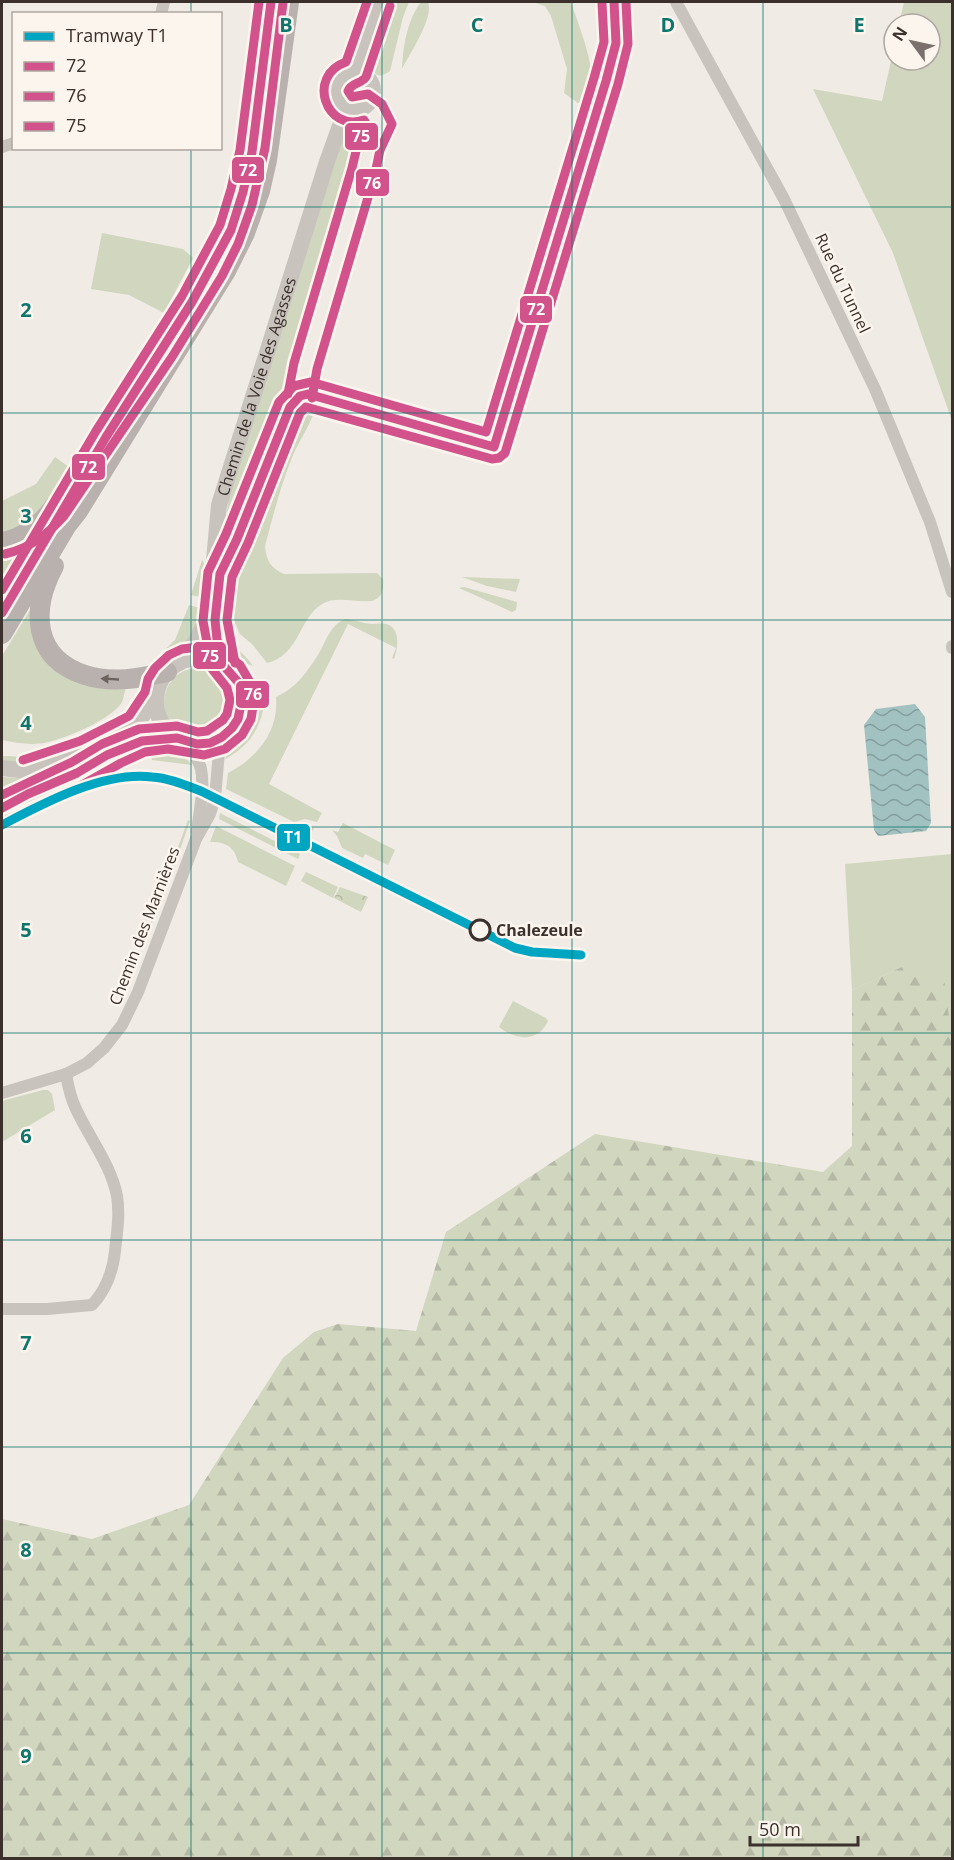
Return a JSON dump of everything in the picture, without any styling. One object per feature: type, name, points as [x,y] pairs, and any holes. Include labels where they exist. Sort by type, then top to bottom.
[{"type":"main road","points":[[2,613],[106,437],[180,321],[231,230],[252,152],[271,2]]},
{"type":"main road","points":[[173,667],[139,679],[105,679],[85,675],[55,658],[39,626],[39,610],[46,579],[78,511],[226,271],[244,233],[260,191],[267,160],[289,2]]},
{"type":"main road","points":[[2,542],[34,529],[43,520],[106,437]]},
{"type":"main road","points":[[2,634],[67,525],[78,511]]},
{"type":"street","points":[[355,72],[379,2]]},
{"type":"street","name":"Rue du Tunnel","points":[[676,2],[784,199],[870,379],[930,522],[952,592]]},
{"type":"street","points":[[355,72],[366,75],[374,90],[371,101],[362,109],[346,109],[337,99],[336,87],[342,76],[355,72]]},
{"type":"street","name":"Chemin de la Voie des Agasses","points":[[173,667],[194,644],[204,625],[211,594],[219,505],[327,162],[346,109]]},
{"type":"street","points":[[223,665],[215,620],[222,558],[224,506],[229,476]]},
{"type":"street","points":[[26,772],[61,763],[107,742],[137,724],[156,696],[160,683],[173,667],[190,659],[213,660],[223,665],[233,675],[241,691],[242,709],[219,752],[216,788],[210,814],[196,839]]},
{"type":"street","points":[[156,696],[158,716],[163,724],[194,754],[201,768],[196,839]]},
{"type":"street","points":[[2,808],[77,773],[107,755],[142,741],[180,740],[196,744],[210,743],[222,737],[232,728]]},
{"type":"street","points":[[2,768],[26,772],[52,772],[107,755]]},
{"type":"street","name":"Chemin des Marnières","points":[[2,1094],[66,1074],[87,1063],[96,1056],[122,1025],[138,992],[196,839]]},
{"type":"street","points":[[2,1309],[47,1309],[92,1305],[108,1281],[118,1223],[117,1196],[112,1179],[74,1107],[66,1074]]},
{"type":"green space","points":[[393,2],[409,2],[403,17],[390,71],[377,75],[373,69],[372,55],[379,55]]},
{"type":"green space","points":[[421,2],[428,2],[428,17],[402,69],[407,34],[412,17]]},
{"type":"green space","points":[[532,2],[571,2],[591,67],[591,92],[586,101],[578,103],[564,93],[567,69],[551,16],[545,6]]},
{"type":"green space","points":[[904,2],[952,2],[952,421],[893,253],[813,89],[882,101],[889,72],[942,72],[942,12],[902,12]]},
{"type":"green space","points":[[363,116],[371,127],[296,376],[237,524],[229,527],[228,497],[317,215],[345,134],[354,120]]},
{"type":"green space","points":[[102,233],[183,249],[193,258],[164,313],[129,295],[91,289]]},
{"type":"green space","points":[[305,407],[311,408],[314,413],[293,455],[281,489],[265,546],[268,560],[284,574],[377,573],[383,579],[382,591],[378,598],[371,601],[342,600],[322,604],[308,618],[286,653],[267,663],[252,644],[240,634],[235,623],[232,608],[233,574],[289,425],[299,410]]},
{"type":"green space","points":[[55,457],[73,470],[48,504],[26,524],[2,533],[2,501],[36,484]]},
{"type":"green space","points":[[41,531],[2,595],[2,548]]},
{"type":"green space","points":[[202,560],[206,566],[204,598],[191,595]]},
{"type":"green space","points":[[462,577],[520,579],[516,592],[487,586]]},
{"type":"green space","points":[[464,587],[517,602],[516,610],[512,612],[459,588]]},
{"type":"green space","points":[[189,605],[204,609],[185,646],[166,656],[145,673],[149,665],[175,640]]},
{"type":"green space","points":[[30,610],[32,626],[41,650],[126,688],[122,702],[109,715],[66,736],[37,744],[2,740],[2,656]]},
{"type":"green space","points":[[346,619],[391,626],[397,639],[397,644],[394,659],[392,658],[396,648],[348,624],[269,784],[322,813],[317,822],[305,819],[294,822],[226,789],[228,773],[257,752],[274,722],[276,697],[300,679],[318,655],[332,629]]},
{"type":"green space","points":[[225,633],[253,666],[239,661],[225,651]]},
{"type":"green space","points":[[198,668],[211,671],[222,678],[229,689],[232,702],[229,715],[222,726],[211,733],[198,736],[185,733],[174,726],[167,715],[164,702],[167,689],[174,678],[185,671]]},
{"type":"green space","points":[[261,708],[263,710],[261,718],[250,739],[225,759],[229,750],[242,737],[251,718]]},
{"type":"green space","points":[[126,719],[128,724],[68,754],[36,762],[2,760],[2,756],[45,757],[66,752],[87,743]]},
{"type":"green space","points":[[160,746],[178,752],[192,765],[152,760],[149,748]]},
{"type":"green space","points":[[2,777],[37,779],[40,782],[2,800]]},
{"type":"green space","points":[[224,797],[289,829],[305,826],[314,828],[307,841]]},
{"type":"green space","points":[[220,813],[300,854],[298,859],[219,819]]},
{"type":"green space","points":[[188,820],[190,821],[156,918],[150,924]]},
{"type":"green space","points":[[343,823],[395,850],[388,865],[365,854],[363,858],[342,848],[332,830],[338,832]]},
{"type":"green space","points":[[216,826],[295,866],[286,886],[238,862],[234,852],[228,846],[210,842]]},
{"type":"green space","points":[[952,854],[952,1042],[904,966],[852,990],[845,864]]},
{"type":"green space","points":[[306,872],[338,887],[333,898],[301,881]]},
{"type":"green space","points":[[340,887],[368,897],[361,912],[334,898]]},
{"type":"green space","points":[[904,966],[944,978],[952,1042],[952,1858],[2,1858],[2,1519],[92,1539],[189,1505],[283,1358],[314,1332],[338,1324],[416,1331],[446,1232],[595,1134],[823,1172],[852,1146],[852,990]]},
{"type":"green space","points":[[513,1001],[546,1018],[548,1021],[544,1028],[532,1036],[519,1037],[499,1027]]},
{"type":"green space","points":[[48,1090],[52,1094],[55,1110],[2,1142],[2,1101]]},
{"type":"water","points":[[915,704],[925,717],[931,823],[926,831],[878,836],[874,830],[864,725],[876,709]]},
{"type":"tram line","name":"T1","points":[[2,825],[74,790],[94,784],[133,776],[165,779],[201,791],[515,948],[532,952],[581,955]]},
{"type":"transit line","name":"75","points":[[2,590],[96,431],[182,296],[220,225],[240,150],[259,2]]},
{"type":"transit line","name":"72","points":[[2,613],[106,437],[192,302],[231,230],[252,152],[271,2]]},
{"type":"transit line","name":"75","points":[[288,394],[294,363],[358,143],[367,125],[364,120],[351,122],[331,111],[324,90],[327,79],[334,69],[346,62],[367,2]]},
{"type":"transit line","name":"72","points":[[2,808],[77,773],[107,755],[142,741],[177,738],[197,744],[210,743],[222,737],[232,728],[238,719],[242,700],[238,682],[223,665],[217,639],[215,620],[220,574],[237,539],[290,407],[300,396],[308,394],[494,447],[606,81],[616,43],[614,2]]},
{"type":"transit line","name":"76","points":[[235,663],[227,620],[232,577],[300,413],[306,407],[492,459],[499,458],[505,453],[618,84],[628,44],[626,2]]},
{"type":"transit line","name":"76","points":[[5,554],[38,540],[64,516],[172,357],[222,276],[238,244],[252,205],[265,148],[283,3]]},
{"type":"transit line","name":"75","points":[[2,795],[72,762],[102,744],[139,729],[177,726],[198,732],[207,731],[223,720],[230,700],[227,688],[212,669],[203,621],[208,572],[226,534],[279,402],[294,386],[311,382],[486,432],[604,42],[602,3]]},
{"type":"transit line","name":"76","points":[[312,398],[317,369],[375,174],[380,150],[392,124],[382,104],[368,94],[352,97],[348,91],[351,86],[366,77],[390,6]]},
{"type":"transit line","name":"76","points":[[8,819],[82,785],[145,752],[168,749],[204,755],[225,749],[242,735],[251,719],[254,700],[250,682],[240,665],[225,653],[207,646],[182,649],[169,655],[155,668],[148,679],[145,692],[129,716],[80,741],[23,760]]},
{"type":"place","name":"Chalezeule","points":[[480,930]]}]
